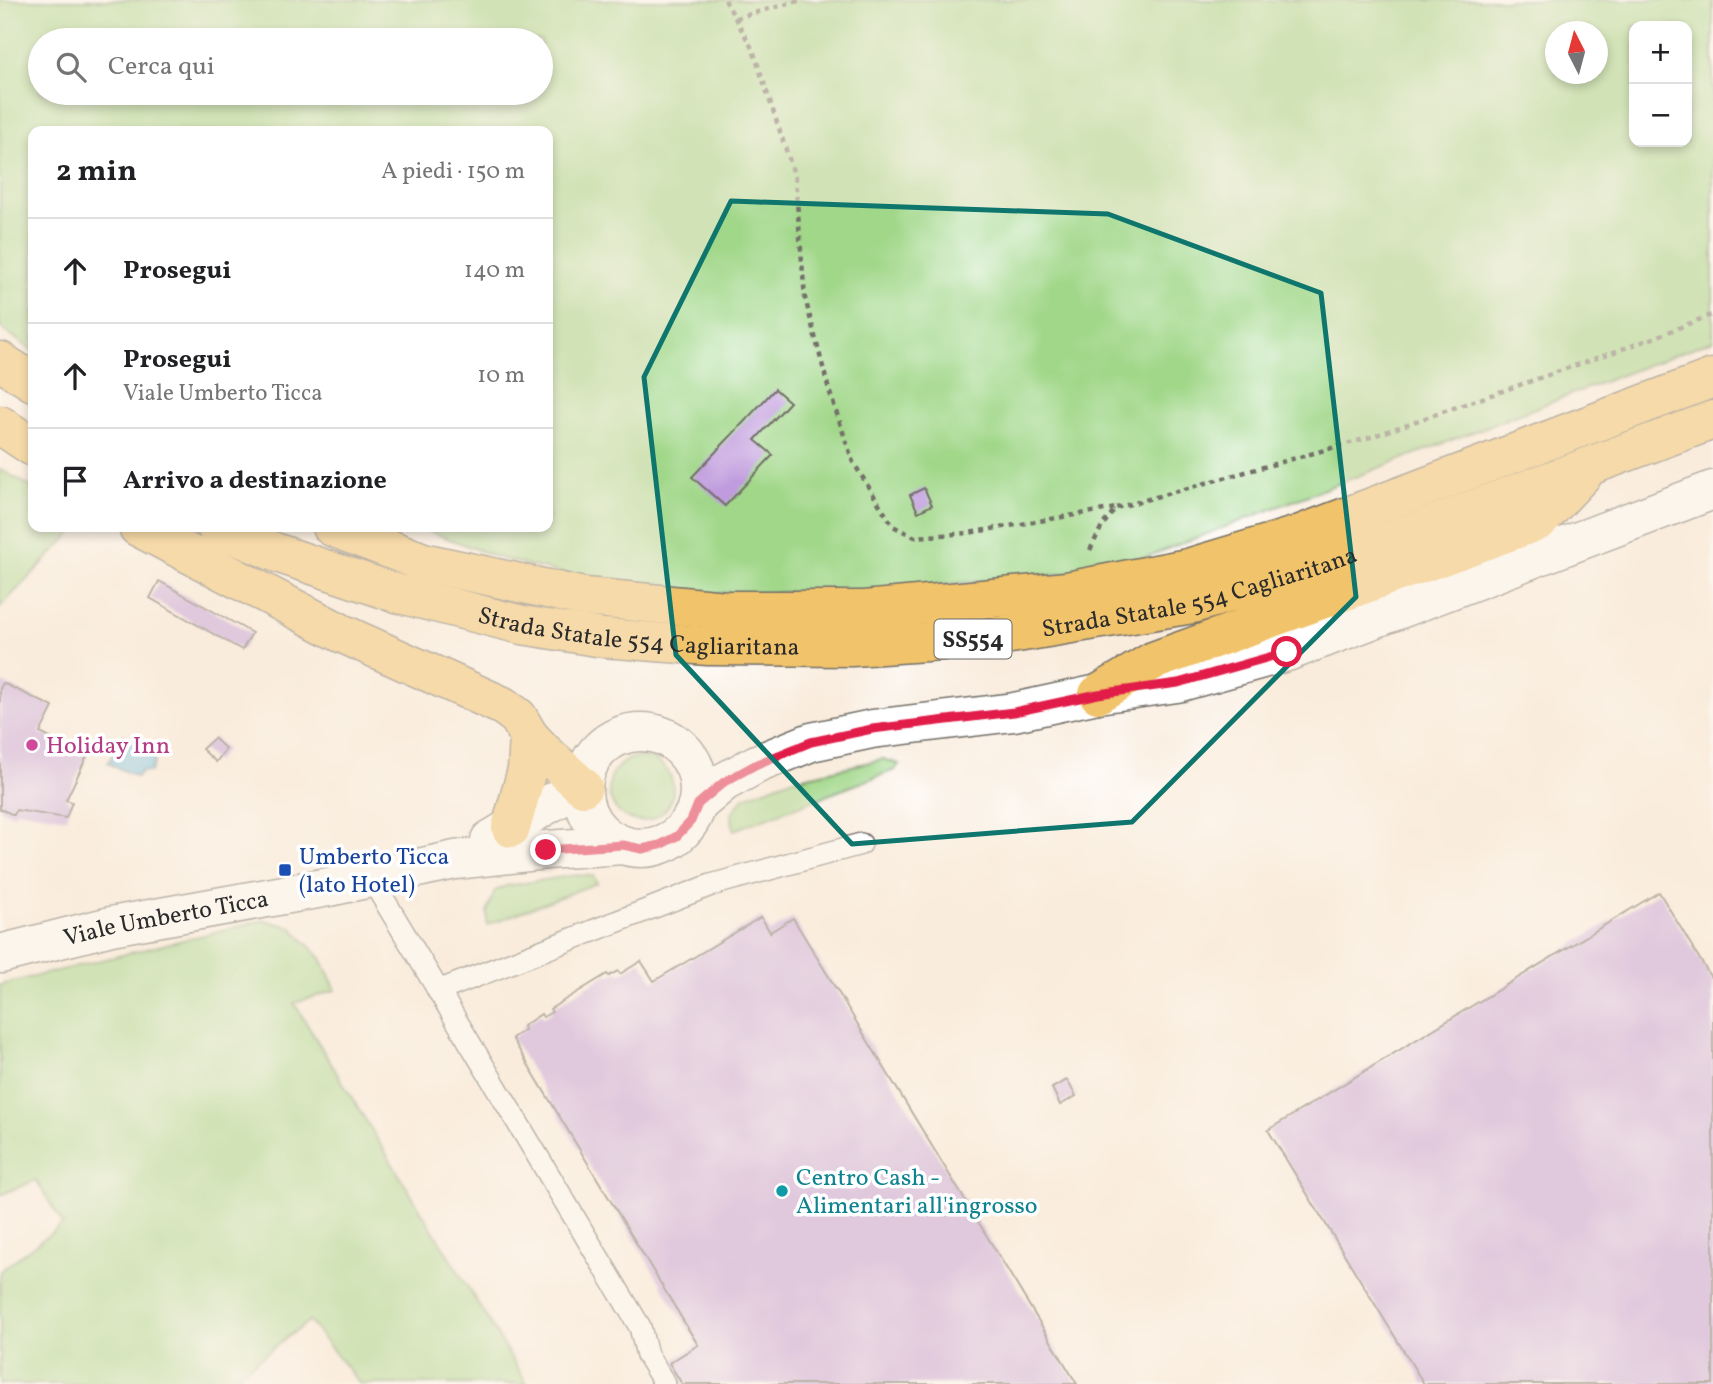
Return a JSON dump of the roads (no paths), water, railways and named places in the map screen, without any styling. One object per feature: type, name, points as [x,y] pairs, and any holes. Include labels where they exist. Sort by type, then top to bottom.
[{"type":"highway","points":[[0,360],[28,379]]},
{"type":"highway","name":"Strada Statale 554 Cagliaritana","points":[[345,532],[423,562],[584,597],[726,610],[864,610],[1068,591],[1188,568],[1298,535],[1713,378]]},
{"type":"highway","name":"Strada Statale 554 Cagliaritana","points":[[228,532],[277,553],[396,593],[522,625],[603,638],[708,646],[852,647],[986,638],[1193,604],[1324,565],[1713,420]]},
{"type":"highway","points":[[0,425],[28,444]]},
{"type":"highway","points":[[1098,694],[1153,661],[1539,521],[1587,469]]},
{"type":"highway","points":[[148,532],[341,633],[503,706],[518,717],[529,736],[583,787]]},
{"type":"highway","points":[[511,828],[527,770],[529,736]]},
{"type":"street","points":[[698,804],[724,782],[757,764],[811,742],[872,729],[1014,712],[1098,694],[1178,683],[1287,652],[1713,490]]},
{"type":"street","points":[[629,733],[649,733],[668,738],[683,749],[694,765],[699,784],[698,804],[691,821],[677,836],[660,845],[642,849],[623,845],[606,837],[593,823],[585,806],[583,787],[587,769],[597,752],[611,741],[629,733]]},
{"type":"street","name":"Viale Umberto Ticca","points":[[455,860],[561,796],[583,787]]},
{"type":"street","name":"Viale Umberto Ticca","points":[[0,954],[111,926],[455,860],[623,845]]},
{"type":"lane","points":[[438,991],[711,885],[861,844]]},
{"type":"lane","points":[[370,878],[640,1327],[647,1355],[664,1384]]},
{"type":"water","points":[[123,735],[150,748],[155,761],[150,772],[141,771],[137,777],[108,763]]},
{"type":"place","name":"Holiday Inn","points":[[32,745]]},
{"type":"place","name":"Umberto Ticca (lato Hotel)","points":[[285,870]]},
{"type":"place","name":"Centro Cash - Alimentari all'ingrosso","points":[[782,1191]]}]
